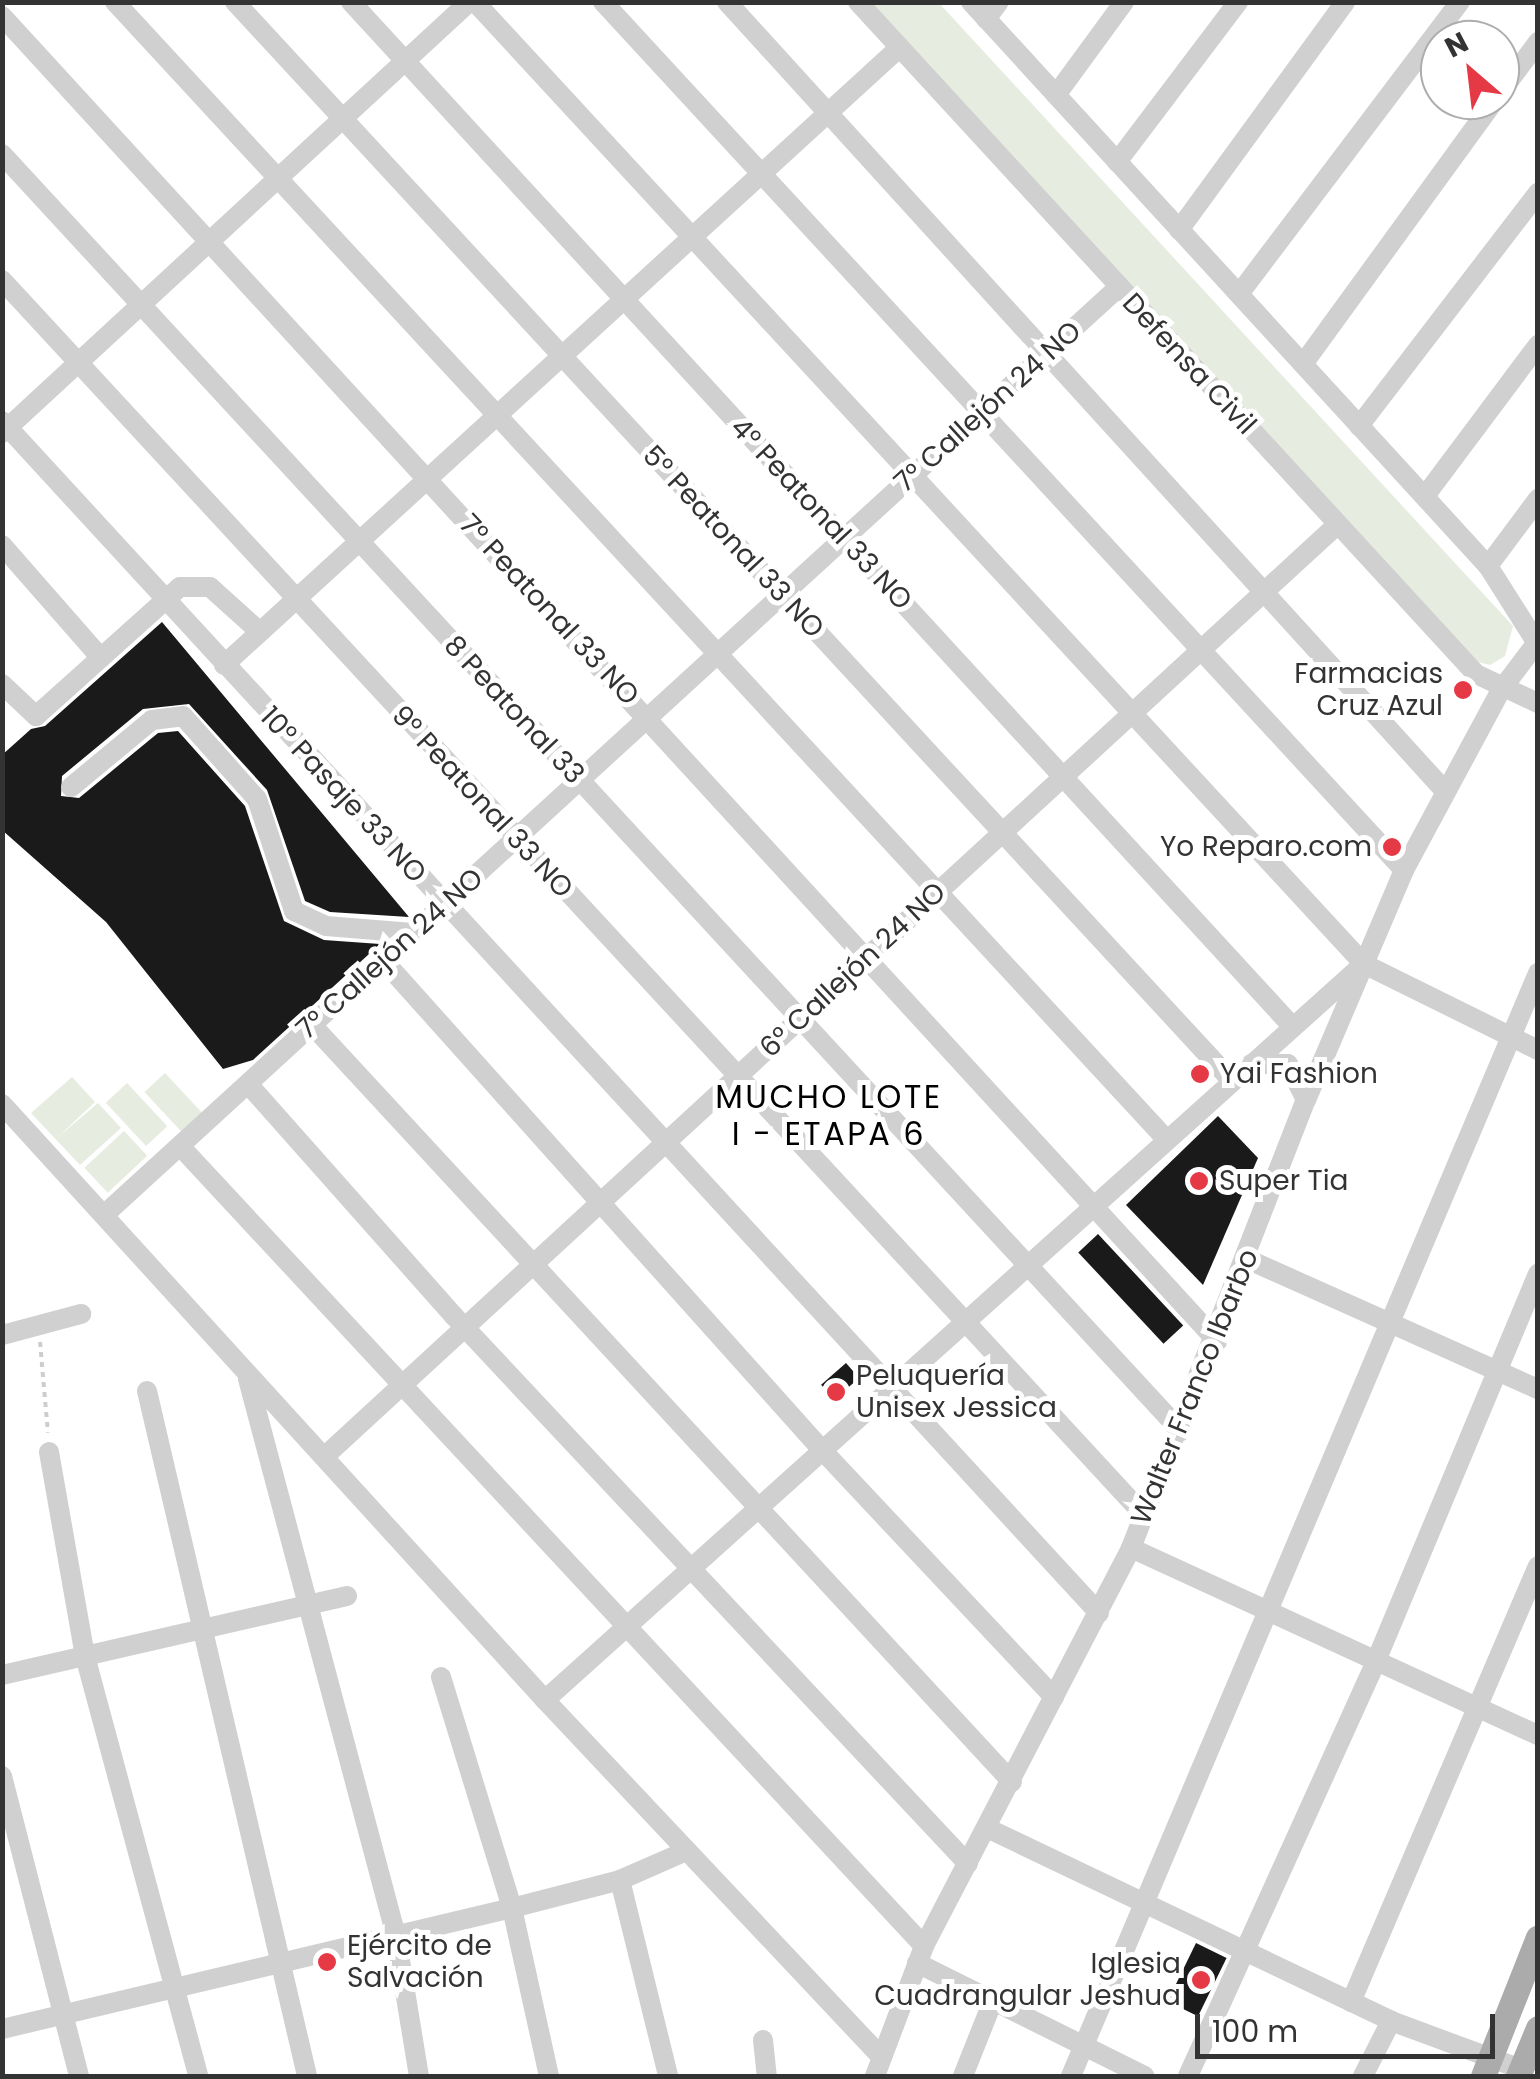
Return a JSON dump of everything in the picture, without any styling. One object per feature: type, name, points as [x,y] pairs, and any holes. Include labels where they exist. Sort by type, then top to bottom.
[{"type":"main road","points":[[1487,2066],[1538,1937]]},
{"type":"main road","points":[[1520,2072],[1538,2028]]},
{"type":"street","points":[[115,2],[1166,1140]]},
{"type":"street","name":"5° Peatonal 33 NO","points":[[235,2],[1231,1080]]},
{"type":"street","name":"4° Peatonal 33 NO","points":[[351,2],[1292,1026]]},
{"type":"street","points":[[4,427],[79,363],[472,2],[1364,964],[1538,1050]]},
{"type":"street","points":[[603,2],[1404,870]]},
{"type":"street","points":[[727,2],[1268,590],[1444,790]]},
{"type":"street","name":"Defensa Civil","points":[[858,2],[1476,674],[1501,690],[1538,703]]},
{"type":"street","points":[[971,2],[992,11],[1056,96],[1488,566],[1537,643]]},
{"type":"street","points":[[1056,96],[1124,2]]},
{"type":"street","points":[[1118,162],[1238,2]]},
{"type":"street","points":[[1180,230],[1345,2]]},
{"type":"street","points":[[1239,294],[1460,2]]},
{"type":"street","name":"7° Peatonal 33 NO","points":[[2,16],[868,956],[1216,1342]]},
{"type":"street","points":[[1520,67],[1538,42]]},
{"type":"street","points":[[224,665],[899,48]]},
{"type":"street","points":[[1303,364],[1480,120]]},
{"type":"street","name":"8 Peatonal 33","points":[[2,154],[1181,1432]]},
{"type":"street","points":[[1360,426],[1538,193]]},
{"type":"street","name":"9° Peatonal 33 NO","points":[[2,280],[961,1324],[1144,1515]]},
{"type":"street","name":"7° Callejón 24 NO","points":[[104,1216],[1119,287]]},
{"type":"street","points":[[1425,496],[1538,345]]},
{"type":"street","name":"10° Pasaje 33 NO","points":[[4,427],[888,1390],[1098,1613]]},
{"type":"street","points":[[1488,566],[1538,500]]},
{"type":"street","name":"6° Callejón 24 NO","points":[[324,1457],[1337,525]]},
{"type":"street","points":[[2,544],[101,658]]},
{"type":"street","points":[[2,684],[28,714],[42,712],[162,597],[180,587],[210,587],[260,632]]},
{"type":"street","name":"Walter Franco Ibarbo","points":[[878,2066],[920,1955],[1131,1548],[1181,1432],[1306,1100],[1404,870],[1501,690],[1537,643]]},
{"type":"street","points":[[70,787],[152,720],[183,716],[257,799],[294,911],[326,926],[412,933]]},
{"type":"street","points":[[383,960],[822,1450],[1054,1698]]},
{"type":"street","points":[[544,1700],[1364,964]]},
{"type":"street","points":[[1071,2076],[1394,1325],[1538,973]]},
{"type":"street","points":[[312,1025],[532,1265],[761,1504],[1012,1782]]},
{"type":"street","points":[[1249,1064],[1288,1064],[1306,1100]]},
{"type":"street","points":[[248,1084],[465,1327],[692,1564],[968,1864]]},
{"type":"street","points":[[2,1104],[878,2066]]},
{"type":"street","points":[[180,1146],[626,1626],[920,1955],[992,2003],[1146,2076]]},
{"type":"street","points":[[1247,1259],[1538,1389]]},
{"type":"street","points":[[1188,2076],[1376,1661],[1538,1274]]},
{"type":"street","points":[[2,1335],[82,1314]]},
{"type":"street","points":[[246,1372],[312,1604],[396,1936],[419,2076]]},
{"type":"street","points":[[147,1391],[308,2076]]},
{"type":"street","points":[[49,1452],[86,1656],[198,2076]]},
{"type":"street","points":[[1131,1548],[1538,1735]]},
{"type":"street","points":[[1351,2002],[1538,1566]]},
{"type":"street","points":[[2,1675],[347,1596]]},
{"type":"street","points":[[441,1677],[512,1908],[549,2076]]},
{"type":"street","points":[[2,1776],[79,2076]]},
{"type":"street","points":[[987,1828],[1487,2066],[1520,2072]]},
{"type":"street","points":[[2,2029],[620,1880],[686,1851]]},
{"type":"street","points":[[620,1880],[668,2076]]},
{"type":"street","points":[[963,2076],[992,2003]]},
{"type":"street","points":[[1364,2076],[1391,2020]]},
{"type":"street","points":[[763,2040],[767,2076]]},
{"type":"path","points":[[38,1325],[49,1452]]},
{"type":"shaded area","points":[[867,3],[939,3],[1513,626],[1505,656],[1490,665],[1474,661]]},
{"type":"shaded area","points":[[165,1073],[205,1116],[185,1135],[145,1092]]},
{"type":"shaded area","points":[[72,1077],[95,1102],[57,1138],[98,1103],[121,1128],[80,1165],[31,1113]]},
{"type":"shaded area","points":[[127,1083],[167,1126],[146,1146],[106,1103]]},
{"type":"shaded area","points":[[124,1131],[147,1156],[108,1193],[85,1168]]},
{"type":"building","points":[[162,622],[409,917],[330,912],[305,901],[267,790],[189,704],[143,709],[62,776],[61,796],[79,798],[158,733],[178,731],[245,806],[284,921],[324,940],[380,944],[253,1060],[223,1069],[106,922],[2,830],[2,755],[31,729],[45,726]]},
{"type":"building","name":"Super Tia","points":[[1218,1116],[1258,1158],[1203,1285],[1126,1205]]},
{"type":"building","points":[[1098,1234],[1183,1325],[1164,1344],[1078,1252]]},
{"type":"building","points":[[846,1363],[859,1378],[834,1400],[821,1385]]},
{"type":"building","name":"Iglesia Cuadrangular Jeshua","points":[[1196,1943],[1227,1958],[1198,2016],[1168,2001]]},
{"type":"place","name":"Farmacias Cruz Azul","points":[[1463,690]]},
{"type":"place","name":"Yo Reparo.com","points":[[1392,847]]},
{"type":"place","name":"Yai Fashion","points":[[1200,1074]]},
{"type":"place","name":"Super Tia","points":[[1199,1181]]},
{"type":"place","name":"Peluquería Unisex Jessica","points":[[836,1392]]},
{"type":"place","name":"Ejército de Salvación","points":[[327,1962]]},
{"type":"place","name":"Iglesia Cuadrangular Jeshua","points":[[1201,1980]]},
{"type":"district","name":"MUCHO LOTE I - ETAPA 6","points":[[829,1116]]}]
